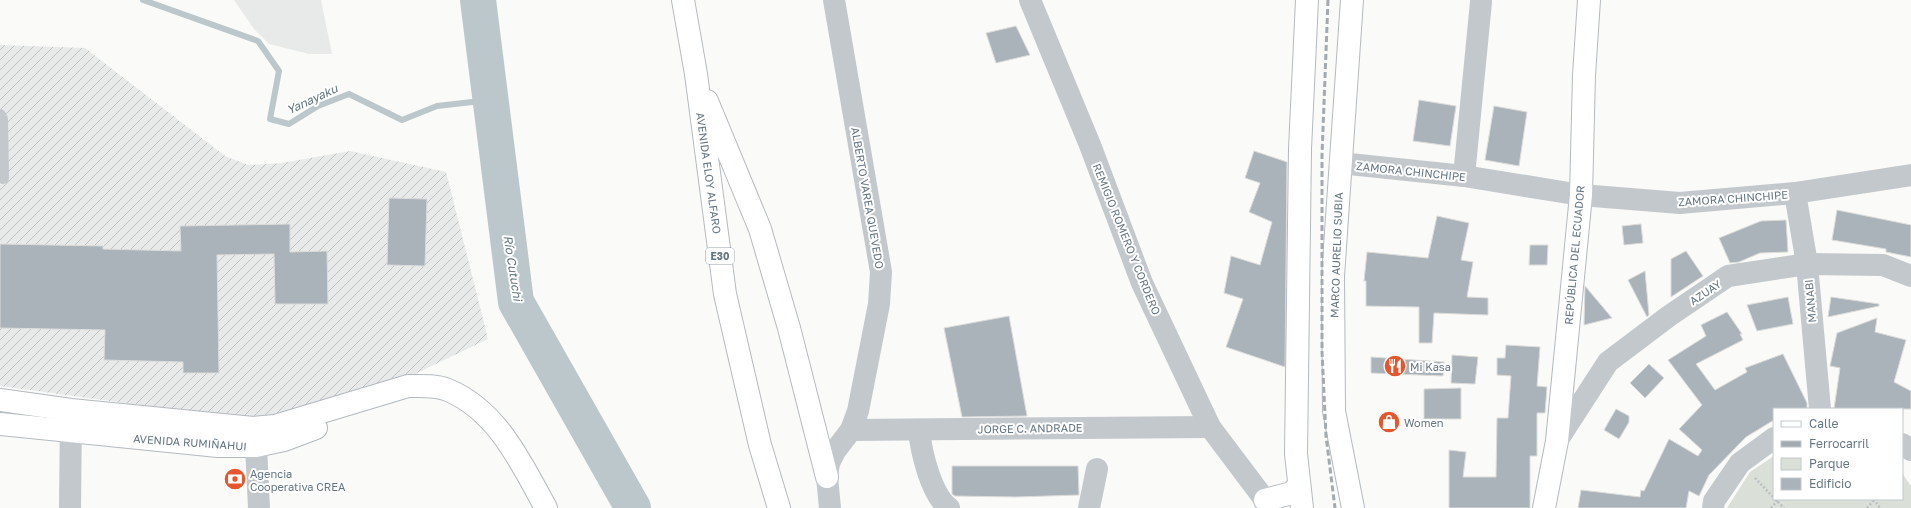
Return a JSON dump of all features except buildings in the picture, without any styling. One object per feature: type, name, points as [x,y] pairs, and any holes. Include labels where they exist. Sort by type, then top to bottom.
[{"type":"main road","name":"AVENIDA ELOY ALFARO","points":[[683,0],[696,74],[725,294],[760,445],[779,508]]},
{"type":"main road","points":[[1302,508],[1296,454],[1300,149],[1307,0]]},
{"type":"main road","name":"MARCO AURELIO SUBIA","points":[[1352,0],[1333,276],[1334,411],[1353,508]]},
{"type":"main road","name":"REPÚBLICA DEL ECUADOR","points":[[1544,508],[1557,441],[1581,195],[1584,75],[1589,0]]},
{"type":"main road","points":[[696,74],[760,230],[789,328],[827,477]]},
{"type":"main road","name":"AVENIDA RUMIÑAHUI","points":[[0,424],[218,446],[254,437],[276,426],[408,386],[426,386],[447,389],[475,404],[511,444],[546,508]]},
{"type":"main road","name":"AVENIDA RUMIÑAHUI","points":[[0,400],[254,437]]},
{"type":"main road","points":[[1268,504],[1292,493],[1299,485]]},
{"type":"street","name":"ALBERTO VAREA QUEVEDO","points":[[830,508],[827,477],[829,463],[835,451],[851,430],[858,411],[879,304],[881,272],[834,0]]},
{"type":"street","name":"REMIGIO ROMERO Y CORDERO","points":[[1030,0],[1090,145],[1142,283],[1210,426],[1268,504]]},
{"type":"street","points":[[1464,176],[1481,2]]},
{"type":"street","name":"ZAMORA CHINCHIPE","points":[[1340,163],[1464,176],[1581,195],[1680,202],[1795,193],[1911,175]]},
{"type":"street","name":"MANABI","points":[[1795,193],[1807,264],[1820,408]]},
{"type":"street","name":"AZUAY","points":[[1557,441],[1608,362],[1669,316],[1728,276],[1807,264],[1883,265],[1911,276]]},
{"type":"street","points":[[70,508],[71,410]]},
{"type":"street","name":"JORGE C. ANDRADE","points":[[851,430],[1210,426]]},
{"type":"street","points":[[920,430],[922,448],[938,497],[949,508]]},
{"type":"street","points":[[254,437],[259,508]]},
{"type":"street","points":[[1713,508],[1714,501],[1740,463],[1773,439]]},
{"type":"street","points":[[1089,508],[1097,469]]},
{"type":"lane","points":[[0,115],[2,119],[3,178]]},
{"type":"path","points":[[1750,472],[1773,496]]},
{"type":"path","points":[[1777,500],[1784,508]]},
{"type":"path","points":[[1867,508],[1873,500]]},
{"type":"shaded area","points":[[234,0],[321,0],[332,54],[309,54],[269,44],[254,29]]},
{"type":"shaded area","points":[[0,45],[85,48],[225,156],[248,165],[282,163],[350,151],[446,172],[488,339],[415,374],[272,420],[220,416],[0,386]]},
{"type":"green space","points":[[1773,457],[1773,500],[1903,500],[1903,474],[1911,486],[1911,508],[1727,508],[1750,472]]},
{"type":"waterway","name":"Yanayaku","points":[[143,0],[258,41],[279,71],[270,119],[289,124],[318,106],[349,94],[402,120],[437,106],[490,100]]},
{"type":"waterway","name":"Río Cutuchi","points":[[478,0],[516,302],[633,508]]},
{"type":"railway","points":[[1328,0],[1322,155],[1322,351],[1326,436],[1335,508]]},
{"type":"place","name":"Mi Kasa","points":[[1395,366]]},
{"type":"place","name":"Women","points":[[1389,422]]},
{"type":"place","name":"Agencia Cooperativa CREA","points":[[235,479]]}]
